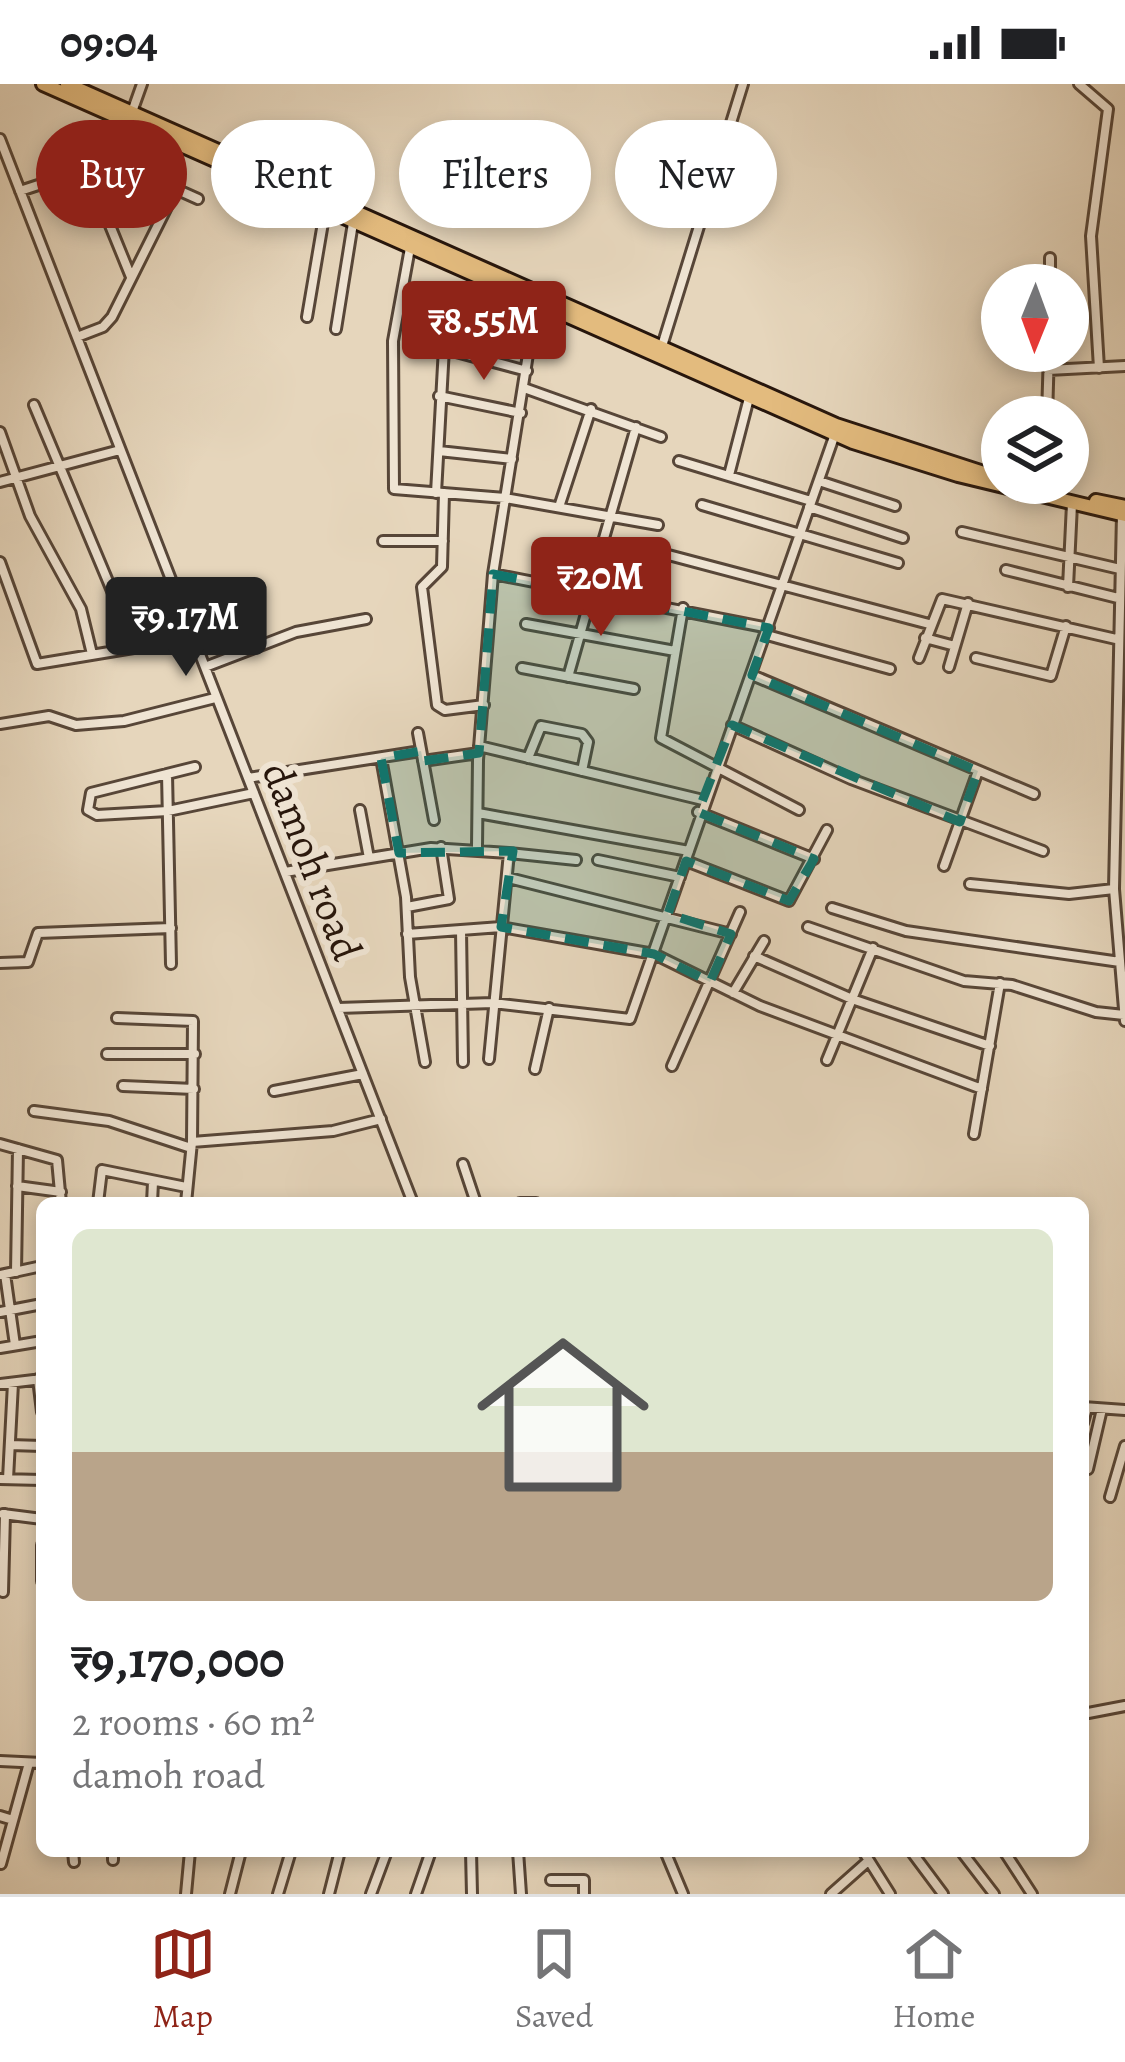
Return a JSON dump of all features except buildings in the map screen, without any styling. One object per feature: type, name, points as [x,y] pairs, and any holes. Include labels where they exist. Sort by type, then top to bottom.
[{"type":"main road","points":[[43,84],[211,160]]},
{"type":"main road","points":[[67,84],[859,434],[981,472]]},
{"type":"main road","points":[[364,228],[835,434],[981,481]]},
{"type":"main road","points":[[1089,500],[1124,511]]},
{"type":"main road","points":[[1072,504],[1124,511]]},
{"type":"street","points":[[661,349],[743,84]]},
{"type":"street","points":[[1078,84],[1108,109],[1091,236],[1099,368]]},
{"type":"street","points":[[131,114],[145,85]]},
{"type":"street","name":"damoh road","points":[[1,144],[411,1197]]},
{"type":"street","points":[[20,191],[36,185]]},
{"type":"street","points":[[187,195],[198,199]]},
{"type":"street","points":[[111,228],[131,277]]},
{"type":"street","points":[[77,338],[108,322],[156,228]]},
{"type":"street","points":[[308,317],[322,228]]},
{"type":"street","points":[[336,329],[351,228]]},
{"type":"street","points":[[410,248],[393,341],[391,484],[404,492],[505,498],[658,525]]},
{"type":"street","points":[[1051,258],[1051,264]]},
{"type":"street","points":[[484,705],[445,710],[436,705],[422,587],[440,574],[443,542],[441,348],[450,305],[506,318],[520,297]]},
{"type":"street","points":[[477,847],[479,749],[493,574],[536,304]]},
{"type":"street","points":[[441,348],[526,370]]},
{"type":"street","points":[[1089,368],[1125,366]]},
{"type":"street","points":[[524,388],[661,437]]},
{"type":"street","points":[[439,396],[521,412]]},
{"type":"street","points":[[729,475],[749,398]]},
{"type":"street","points":[[34,405],[120,610]]},
{"type":"street","points":[[559,507],[591,409]]},
{"type":"street","points":[[596,566],[636,427]]},
{"type":"street","points":[[0,431],[30,516],[81,609],[92,654]]},
{"type":"street","points":[[338,1009],[493,1004],[626,1022],[654,955],[698,812],[768,632],[835,434]]},
{"type":"street","points":[[0,482],[121,450]]},
{"type":"street","points":[[439,451],[512,459]]},
{"type":"street","points":[[679,461],[902,538]]},
{"type":"street","points":[[819,482],[896,506]]},
{"type":"street","points":[[1068,587],[1072,504]]},
{"type":"street","points":[[702,505],[898,562]]},
{"type":"street","points":[[808,927],[964,982],[1000,983],[1125,1018],[1114,889],[1120,734],[1118,598],[1124,511]]},
{"type":"street","points":[[962,532],[1120,569]]},
{"type":"street","points":[[383,542],[443,542]]},
{"type":"street","points":[[657,552],[929,624]]},
{"type":"street","points":[[0,562],[37,664],[194,638]]},
{"type":"street","points":[[1006,570],[1118,598]]},
{"type":"street","points":[[493,574],[683,608],[890,669]]},
{"type":"street","points":[[568,676],[593,590]]},
{"type":"street","points":[[919,658],[942,599],[1117,639]]},
{"type":"street","points":[[949,668],[968,603]]},
{"type":"street","points":[[683,608],[661,739],[799,810]]},
{"type":"street","points":[[205,667],[296,632],[366,619]]},
{"type":"street","points":[[526,624],[676,651]]},
{"type":"street","points":[[976,658],[1051,676],[1066,626]]},
{"type":"street","points":[[925,638],[955,646]]},
{"type":"street","points":[[522,668],[634,688]]},
{"type":"street","points":[[752,675],[1034,794]]},
{"type":"street","points":[[0,724],[49,716],[76,725],[124,722],[215,698]]},
{"type":"street","points":[[732,725],[960,822],[1043,851]]},
{"type":"street","points":[[528,758],[541,726],[582,734],[588,742],[582,771]]},
{"type":"street","points":[[418,733],[434,820]]},
{"type":"street","points":[[248,778],[479,749],[703,800]]},
{"type":"street","points":[[381,758],[407,907],[425,1062]]},
{"type":"street","points":[[195,767],[97,791],[87,801],[88,810],[97,815],[168,812],[254,793]]},
{"type":"street","points":[[944,866],[978,771]]},
{"type":"street","points":[[167,774],[171,964]]},
{"type":"street","points":[[360,809],[369,858]]},
{"type":"street","points":[[698,812],[814,859]]},
{"type":"street","points":[[478,813],[687,856],[789,901],[827,830]]},
{"type":"street","points":[[284,872],[441,848],[477,847],[576,860]]},
{"type":"street","points":[[407,907],[449,899],[441,848]]},
{"type":"street","points":[[489,1059],[509,853]]},
{"type":"street","points":[[598,860],[680,878]]},
{"type":"street","points":[[509,878],[668,914],[731,934]]},
{"type":"street","points":[[970,884],[1069,894],[1114,889]]},
{"type":"street","points":[[832,908],[915,932],[1120,962]]},
{"type":"street","points":[[672,1066],[740,913]]},
{"type":"street","points":[[407,934],[501,927],[654,955],[836,1037],[982,1089]]},
{"type":"street","points":[[0,963],[28,962],[32,938],[38,933],[171,928]]},
{"type":"street","points":[[461,930],[464,1062]]},
{"type":"street","points":[[733,993],[764,941]]},
{"type":"street","points":[[827,1060],[873,948]]},
{"type":"street","points":[[754,956],[852,999],[990,1046]]},
{"type":"street","points":[[974,1135],[1000,983]]},
{"type":"street","points":[[535,1069],[549,1008]]},
{"type":"street","points":[[117,1018],[189,1018],[196,1026],[186,1197]]},
{"type":"street","points":[[107,1054],[195,1054]]},
{"type":"street","points":[[274,1091],[363,1074]]},
{"type":"street","points":[[123,1086],[194,1089]]},
{"type":"street","points":[[34,1111],[109,1121],[190,1145],[333,1131],[380,1119]]},
{"type":"street","points":[[0,1144],[57,1160],[61,1197]]},
{"type":"street","points":[[15,1345],[5,1311],[18,1149]]},
{"type":"street","points":[[463,1164],[474,1197]]},
{"type":"street","points":[[99,1197],[102,1170],[186,1187]]},
{"type":"street","points":[[152,1197],[153,1182]]},
{"type":"street","points":[[17,1186],[61,1192]]},
{"type":"street","points":[[5,1311],[36,1305]]},
{"type":"street","points":[[0,1348],[36,1342]]},
{"type":"street","points":[[0,1384],[36,1380]]},
{"type":"street","points":[[13,1383],[4,1479],[36,1480]]},
{"type":"street","points":[[1089,1408],[1125,1410]]},
{"type":"street","points":[[1089,1465],[1102,1409]]},
{"type":"street","points":[[10,1445],[36,1445]]},
{"type":"street","points":[[1110,1498],[1125,1446]]},
{"type":"street","points":[[3,1592],[2,1514],[36,1518]]},
{"type":"street","points":[[1089,1713],[1125,1706]]},
{"type":"street","points":[[0,1761],[36,1763]]},
{"type":"street","points":[[2,1864],[29,1763]]},
{"type":"street","points":[[0,1816],[13,1820]]},
{"type":"street","points":[[186,1894],[189,1857]]},
{"type":"street","points":[[230,1894],[239,1857]]},
{"type":"street","points":[[278,1894],[289,1857]]},
{"type":"street","points":[[329,1894],[338,1857]]},
{"type":"street","points":[[371,1894],[385,1857]]},
{"type":"street","points":[[416,1894],[429,1857]]},
{"type":"street","points":[[471,1857],[472,1894]]},
{"type":"street","points":[[518,1857],[521,1894]]},
{"type":"street","points":[[668,1857],[683,1894]]},
{"type":"street","points":[[866,1857],[890,1894]]},
{"type":"street","points":[[916,1857],[944,1894]]},
{"type":"street","points":[[966,1857],[994,1894]]},
{"type":"street","points":[[1008,1857],[1031,1894]]},
{"type":"street","points":[[831,1894],[868,1862]]},
{"type":"street","points":[[551,1880],[584,1880],[584,1894]]},
{"type":"highlighted area","points":[[493,574],[769,628],[752,675],[978,771],[960,822],[732,725],[698,812],[814,859],[789,901],[686,861],[668,914],[731,934],[710,982],[654,954],[501,927],[513,851],[399,853],[381,758],[421,751],[423,761],[479,753]]}]
